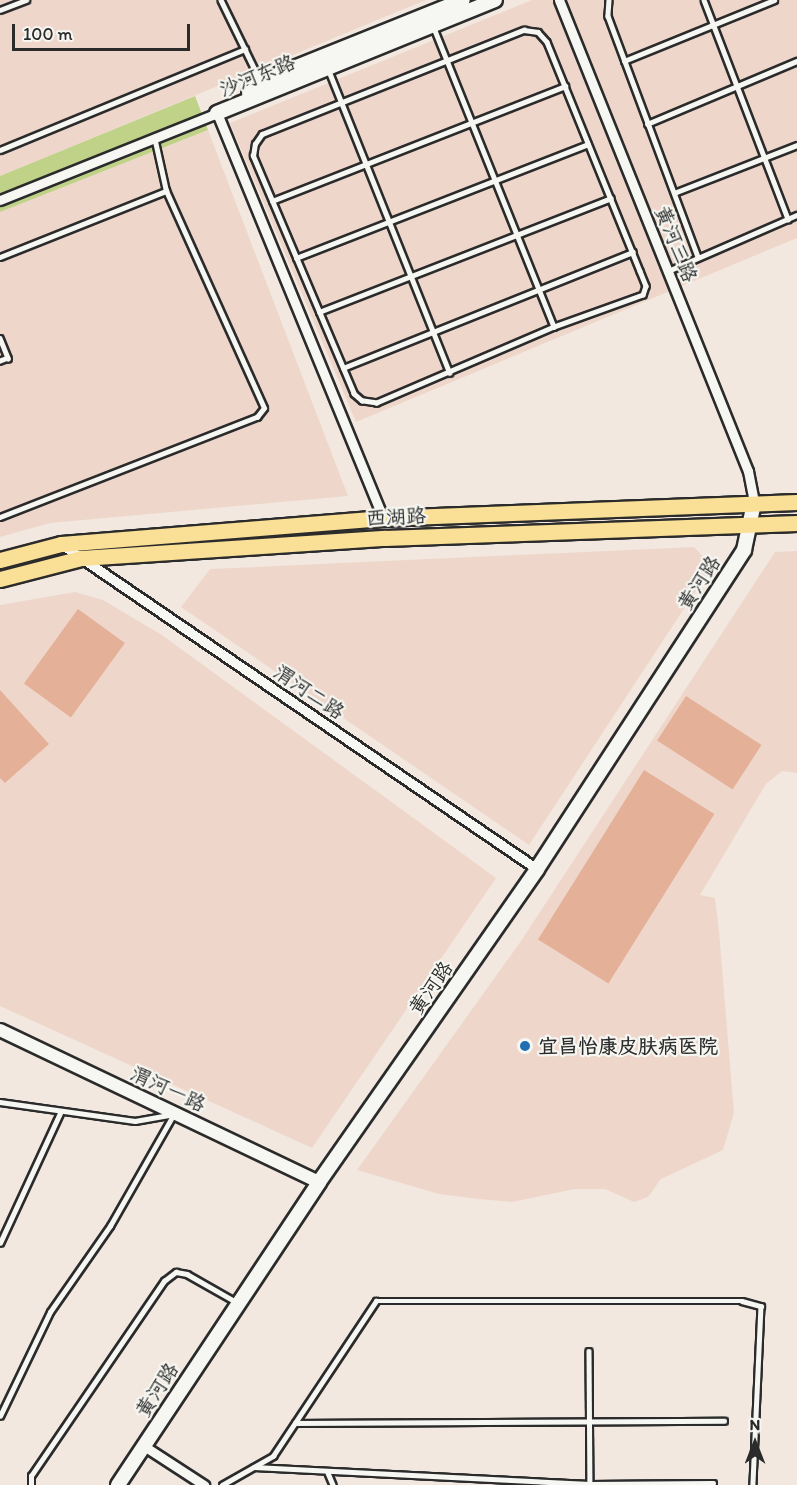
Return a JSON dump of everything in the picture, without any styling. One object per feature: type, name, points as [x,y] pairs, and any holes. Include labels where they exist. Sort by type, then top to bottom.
[{"type":"main road","name":"沙河东路","points":[[431,20],[463,0]]},
{"type":"main road","name":"沙河东路","points":[[217,113],[326,63],[431,20],[495,0]]},
{"type":"main road","name":"沙河东路","points":[[217,113],[262,85],[326,63]]},
{"type":"main road","name":"西湖路","points":[[0,560],[61,544],[382,518],[797,502]]},
{"type":"main road","name":"黄河路","points":[[118,1485],[319,1182],[537,869],[744,550],[752,524],[753,503]]},
{"type":"main road","name":"西湖路","points":[[0,579],[81,558],[385,537],[797,523]]},
{"type":"street","name":"黄河三路","points":[[560,0],[748,471],[753,503]]},
{"type":"street","points":[[0,200],[153,136],[217,113],[382,518]]},
{"type":"street","name":"渭河二路","points":[[61,544],[537,869]]},
{"type":"street","name":"渭河一路","points":[[0,1030],[319,1182]]},
{"type":"street","points":[[144,1446],[204,1485]]},
{"type":"lane","points":[[0,10],[26,0]]},
{"type":"lane","points":[[221,0],[262,85]]},
{"type":"lane","points":[[609,0],[608,16],[698,257]]},
{"type":"lane","points":[[704,0],[788,219]]},
{"type":"lane","points":[[624,61],[774,0]]},
{"type":"lane","points":[[431,20],[554,327]]},
{"type":"lane","points":[[524,30],[538,32],[565,86],[646,286],[643,295],[554,327],[377,403],[362,401],[354,394],[253,156],[255,144],[262,134],[524,30]]},
{"type":"lane","points":[[0,150],[245,49]]},
{"type":"lane","points":[[647,124],[797,62]]},
{"type":"lane","points":[[326,63],[450,373]]},
{"type":"lane","points":[[272,201],[565,86]]},
{"type":"lane","points":[[0,517],[257,417],[264,408],[166,191],[153,136]]},
{"type":"lane","points":[[296,258],[588,144]]},
{"type":"lane","points":[[674,193],[797,145]]},
{"type":"lane","points":[[0,257],[166,191]]},
{"type":"lane","points":[[319,312],[611,198]]},
{"type":"lane","points":[[668,271],[797,215]]},
{"type":"lane","points":[[343,368],[633,252]]},
{"type":"lane","points":[[0,338],[8,357],[0,361]]},
{"type":"lane","points":[[0,1102],[60,1113],[135,1121],[174,1114]]},
{"type":"lane","points":[[0,1243],[60,1113]]},
{"type":"lane","points":[[0,1416],[50,1312],[110,1226],[174,1114]]},
{"type":"lane","points":[[31,1485],[31,1476],[164,1281],[176,1272],[187,1274],[238,1303]]},
{"type":"lane","points":[[222,1485],[273,1456],[376,1301],[742,1301],[761,1306],[753,1485]]},
{"type":"lane","points":[[589,1351],[590,1484]]},
{"type":"lane","points":[[295,1423],[724,1421]]},
{"type":"lane","points":[[253,1467],[328,1473],[590,1484],[713,1483]]},
{"type":"lane","points":[[328,1473],[333,1485]]},
{"type":"shaded area","points":[[0,0],[426,0],[0,176]]},
{"type":"shaded area","points":[[532,0],[797,0],[797,238],[356,422],[230,123]]},
{"type":"shaded area","points":[[208,130],[348,496],[50,523],[0,537],[0,212]]},
{"type":"shaded area","points":[[694,547],[712,566],[529,845],[181,607],[210,569]]},
{"type":"shaded area","points":[[797,551],[797,773],[782,771],[766,784],[700,895],[715,898],[719,931],[734,1113],[723,1150],[661,1179],[648,1197],[634,1202],[605,1189],[575,1189],[512,1202],[478,1199],[439,1194],[357,1170],[521,941],[775,552]]},
{"type":"shaded area","points":[[75,592],[103,600],[162,635],[496,878],[312,1148],[0,1006],[0,605]]},
{"type":"green space","points":[[195,96],[208,130],[0,212],[0,176]]},
{"type":"building","points":[[78,609],[125,643],[71,718],[24,683]]},
{"type":"building","points":[[0,690],[49,744],[5,783],[0,778]]},
{"type":"building","points":[[686,696],[761,745],[733,789],[657,740]]},
{"type":"building","points":[[644,770],[714,814],[608,984],[538,940]]},
{"type":"place","name":"宜昌怡康皮肤病医院","points":[[525,1046]]}]
